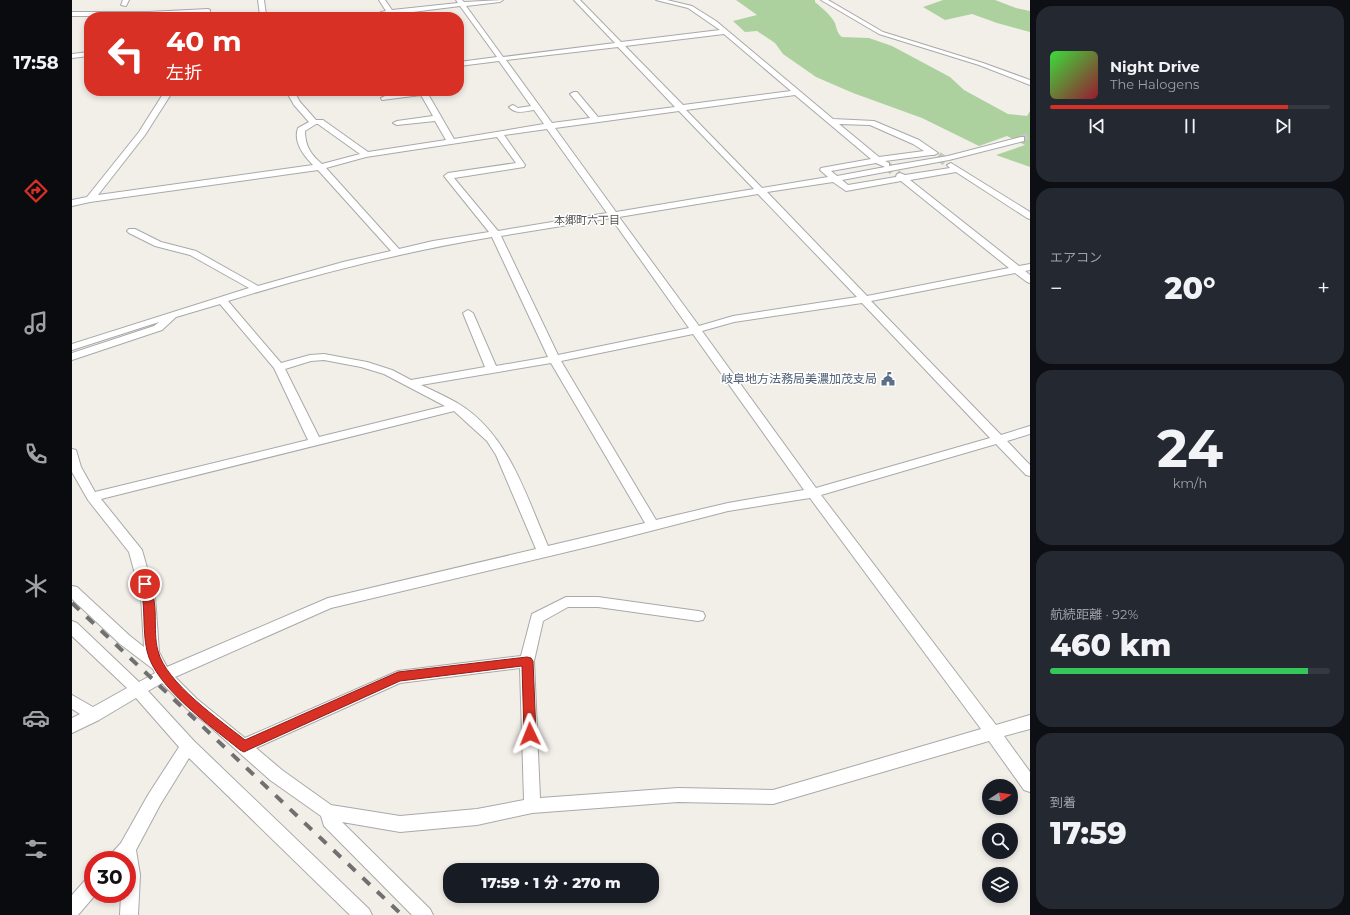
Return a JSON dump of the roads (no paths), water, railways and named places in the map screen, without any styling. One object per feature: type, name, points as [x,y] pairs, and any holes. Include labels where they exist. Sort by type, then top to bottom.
[{"type":"street","points":[[261,0],[263,12]]},
{"type":"street","points":[[382,0],[390,12],[460,2],[500,0]]},
{"type":"street","points":[[577,0],[1030,472]]},
{"type":"street","points":[[659,0],[690,7],[714,22],[877,160],[886,165]]},
{"type":"street","points":[[824,0],[881,34],[981,64],[1030,84]]},
{"type":"street","points":[[460,2],[614,214],[813,493],[993,733],[1030,785]]},
{"type":"street","points":[[118,12],[186,9],[208,11]]},
{"type":"street","points":[[72,14],[84,13]]},
{"type":"street","points":[[464,63],[724,32]]},
{"type":"street","points":[[72,56],[84,55]]},
{"type":"street","points":[[72,203],[90,199],[320,167],[366,155],[549,126],[798,92]]},
{"type":"street","points":[[574,94],[596,120]]},
{"type":"street","points":[[90,199],[158,112],[166,96]]},
{"type":"street","points":[[293,96],[297,103],[314,122]]},
{"type":"street","points":[[385,98],[397,96]]},
{"type":"street","points":[[424,96],[451,141]]},
{"type":"street","points":[[513,107],[516,110],[536,108]]},
{"type":"street","points":[[397,124],[438,118]]},
{"type":"street","points":[[831,121],[871,123],[916,142],[935,154],[877,160],[824,170],[846,188],[953,166],[1030,216]]},
{"type":"street","points":[[366,155],[320,122],[314,122],[301,130],[300,138],[307,156],[320,167],[397,252]]},
{"type":"street","points":[[499,134],[521,165],[448,176],[495,233],[554,359],[652,525]]},
{"type":"street","points":[[74,343],[346,264],[433,244],[834,179],[949,158],[1022,139]]},
{"type":"street","points":[[901,177],[1030,280]]},
{"type":"street","points":[[132,231],[158,244],[194,253],[257,289]]},
{"type":"street","points":[[411,383],[554,359],[696,330],[733,319],[865,299],[1030,267]]},
{"type":"street","points":[[222,300],[279,367],[315,441]]},
{"type":"street","points":[[72,357],[158,328],[176,313]]},
{"type":"street","points":[[468,313],[492,370]]},
{"type":"street","points":[[279,367],[310,358],[324,357],[363,364],[388,372],[456,407],[491,438],[502,455],[544,552]]},
{"type":"street","points":[[92,497],[456,407]]},
{"type":"street","points":[[76,724],[137,689],[162,671],[328,603],[728,507],[813,493],[1030,430]]},
{"type":"street","points":[[72,453],[75,467],[92,497],[135,550],[148,596],[152,652],[162,671]]},
{"type":"street","points":[[72,591],[125,640],[162,671],[192,704],[244,746],[276,775],[328,812],[400,824],[477,817],[532,806],[678,795],[773,797],[1030,722]]},
{"type":"street","points":[[532,806],[527,661],[537,618],[566,602],[598,602],[698,616]]},
{"type":"street","points":[[72,627],[137,689],[188,746],[362,915]]},
{"type":"street","points":[[244,746],[398,676],[527,661]]},
{"type":"street","points":[[72,701],[94,715]]},
{"type":"street","points":[[124,851],[188,746]]},
{"type":"street","points":[[328,812],[330,821],[424,915]]},
{"type":"street","points":[[72,909],[84,895]]},
{"type":"street","points":[[129,915],[130,903]]},
{"type":"tunnel","points":[[1021,139],[1030,135]]},
{"type":"tunnel","points":[[938,156],[949,164]]},
{"type":"tunnel","points":[[886,165],[898,175]]},
{"type":"railway","points":[[72,603],[402,915]]},
{"type":"place","name":"岐阜地方法務局美濃加茂支局","points":[[888,379]]},
{"type":"district","name":"本郷町六丁目","points":[[587,220]]}]
